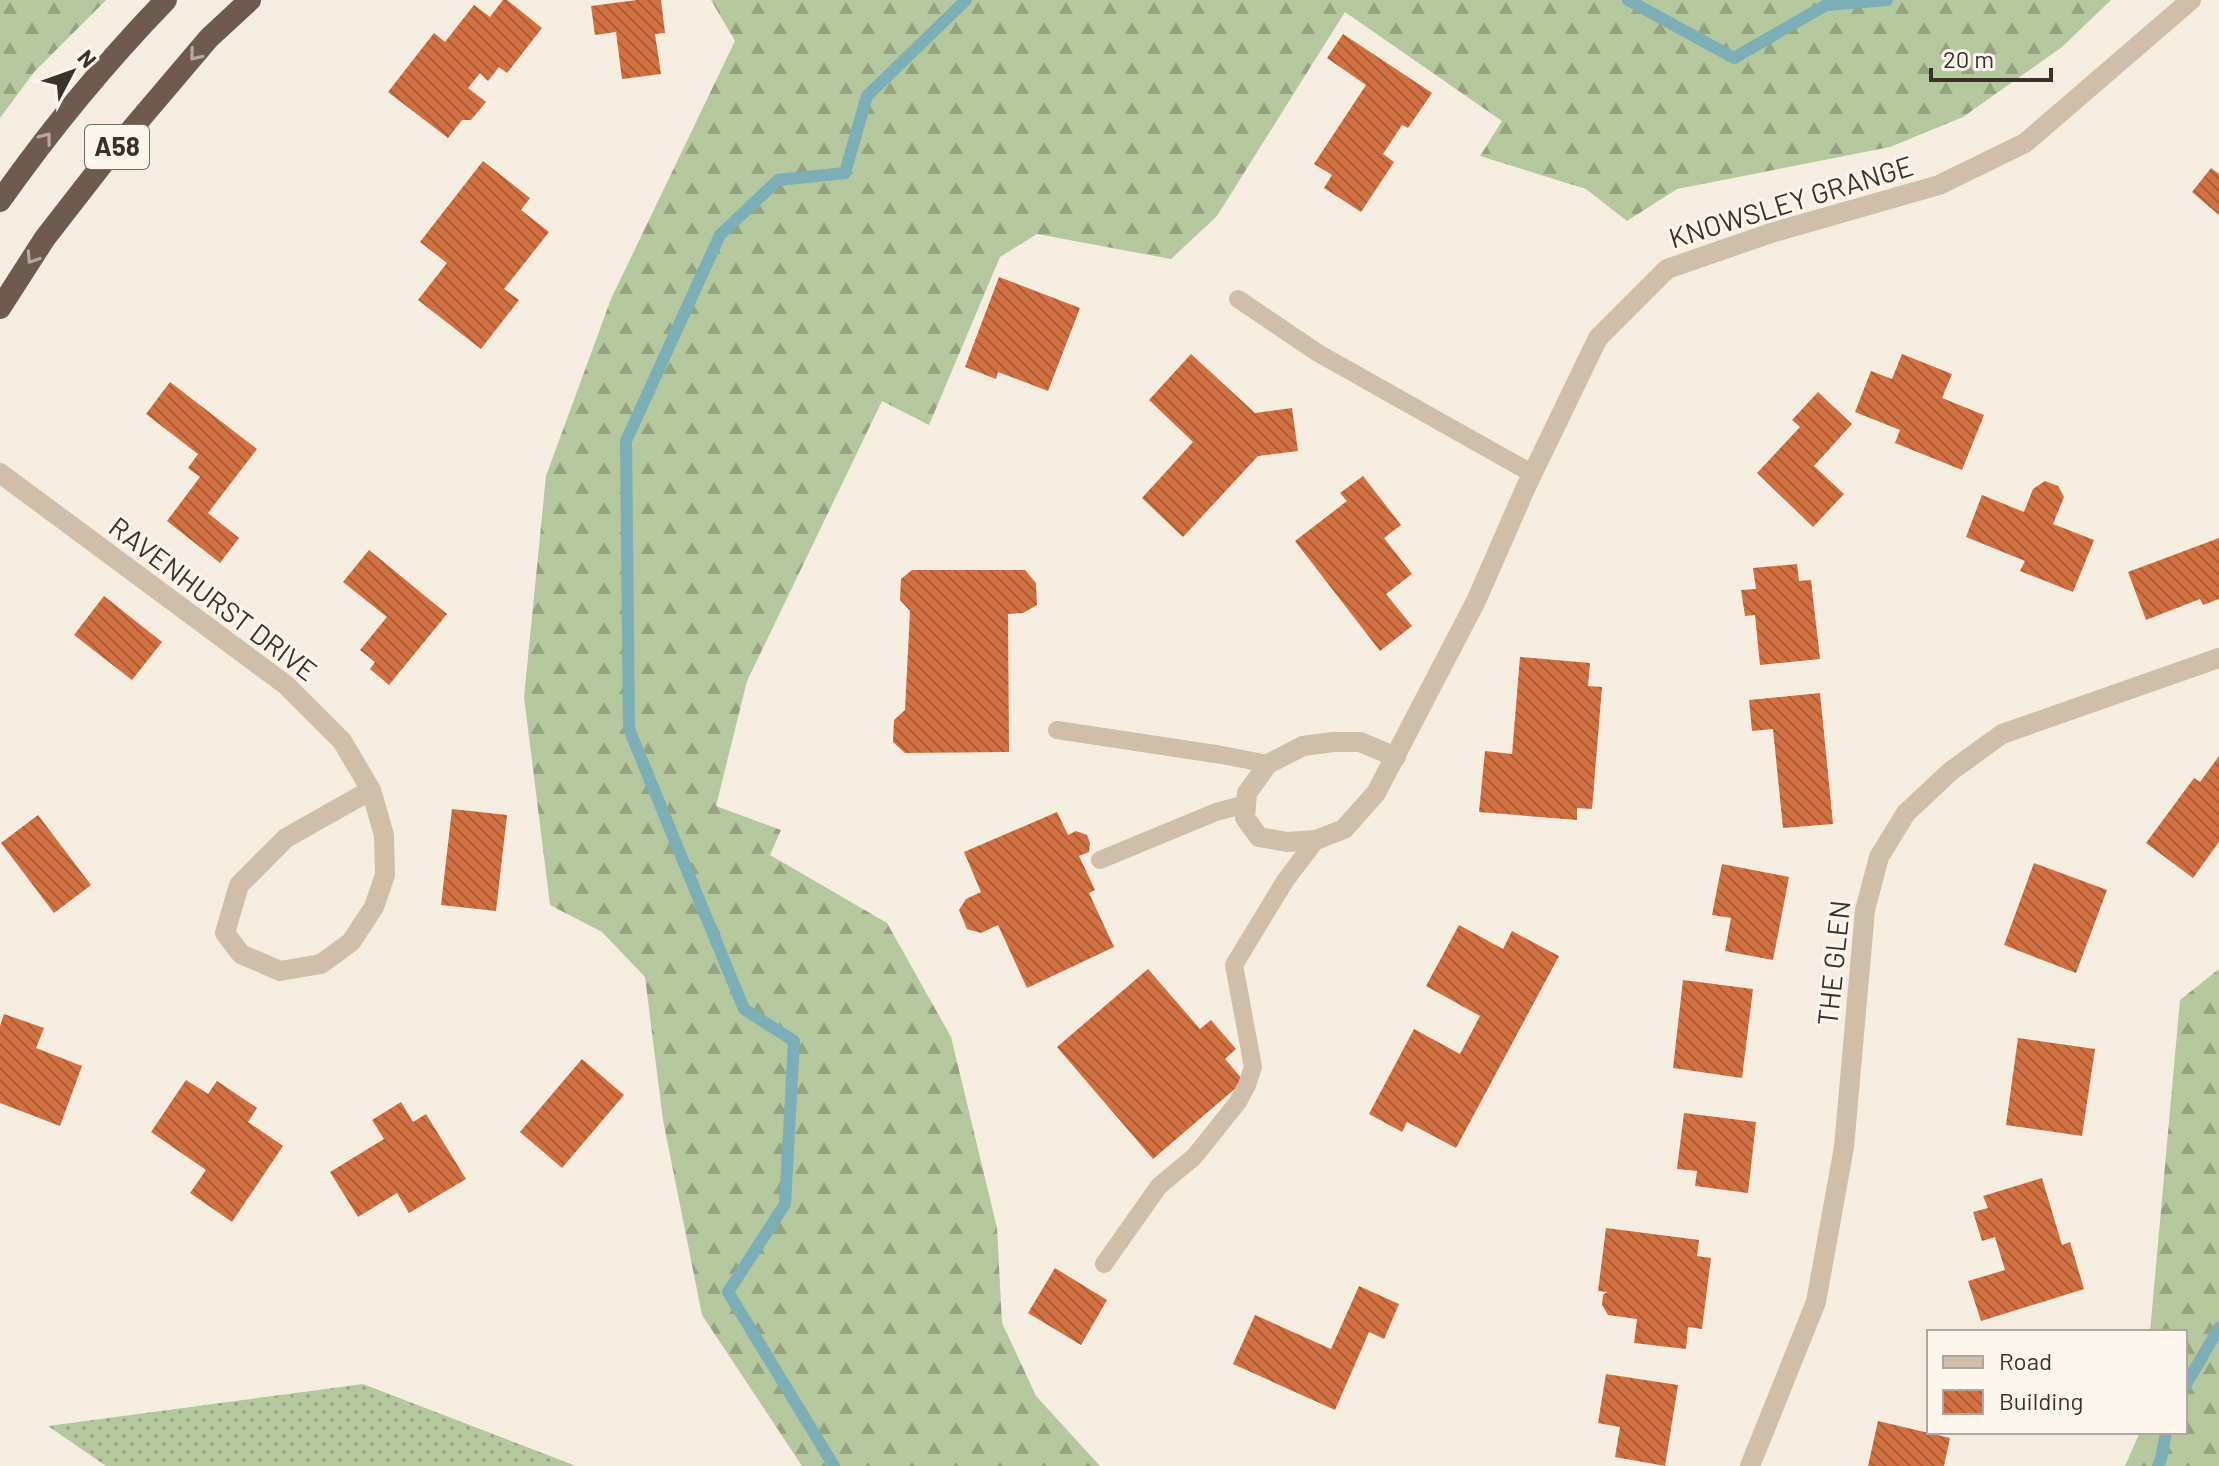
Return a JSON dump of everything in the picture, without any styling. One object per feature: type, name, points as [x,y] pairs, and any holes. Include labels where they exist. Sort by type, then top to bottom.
[{"type":"highway","name":"A58","points":[[0,201],[46,136],[134,32],[166,0]]},
{"type":"highway","name":"A58","points":[[0,308],[45,238],[108,157],[209,38],[250,0]]},
{"type":"street","name":"KNOWSLEY GRANGE","points":[[1246,804],[1245,818],[1259,837],[1287,842],[1316,840],[1344,829],[1376,793],[1476,601],[1598,338],[1667,269],[1771,233],[1939,185],[2025,143],[2191,0]]},
{"type":"street","name":"RAVENHURST DRIVE","points":[[0,473],[286,685],[342,741],[371,790],[384,835],[385,875],[374,907],[351,942],[321,964],[280,971],[241,954],[225,933],[239,885],[286,838],[371,790]]},
{"type":"street","name":"THE GLEN","points":[[1750,1466],[1816,1302],[1844,1147],[1865,910],[1879,857],[1906,813],[1951,771],[2002,734],[2219,658]]},
{"type":"street","points":[[1246,804],[1247,793],[1268,764],[1303,746],[1360,742],[1396,757]]},
{"type":"lane","points":[[1238,299],[1318,353],[1533,474]]},
{"type":"lane","points":[[1057,730],[1268,764]]},
{"type":"lane","points":[[1100,860],[1216,812],[1246,804]]},
{"type":"lane","points":[[1104,1264],[1159,1186],[1194,1157],[1238,1102],[1247,1085],[1253,1067],[1234,965],[1285,881],[1316,840]]},
{"type":"green space","points":[[0,0],[106,0],[34,72],[0,118]]},
{"type":"green space","points":[[711,0],[2111,0],[2062,47],[1963,117],[1890,147],[1677,189],[1627,221],[1586,189],[1480,156],[1502,121],[1345,12],[1217,216],[1171,259],[1037,234],[1000,257],[929,425],[882,401],[747,681],[716,806],[781,830],[770,855],[887,923],[951,1037],[997,1228],[1002,1323],[1036,1396],[1100,1466],[802,1466],[702,1315],[663,1120],[645,977],[602,932],[550,905],[524,697],[546,476],[611,299],[735,41]]},
{"type":"green space","points":[[2219,969],[2219,1466],[2125,1466],[2139,1434],[2187,1434],[2187,1330],[2150,1330],[2180,1000]]},
{"type":"green space","points":[[363,1384],[576,1466],[106,1466],[48,1426]]},
{"type":"building","points":[[503,0],[542,28],[507,73],[499,67],[488,81],[480,73],[468,88],[486,102],[471,120],[462,120],[448,138],[388,92],[434,33],[445,42],[474,5],[490,17]]},
{"type":"building","points":[[661,0],[665,33],[655,34],[661,74],[622,79],[616,32],[595,35],[591,6]]},
{"type":"building","points":[[1343,34],[1432,93],[1408,128],[1402,125],[1383,154],[1394,162],[1361,212],[1324,188],[1332,175],[1314,164],[1366,85],[1327,58]]},
{"type":"building","points":[[483,161],[530,198],[521,210],[549,232],[504,289],[519,300],[481,349],[418,300],[447,263],[420,242]]},
{"type":"building","points":[[2211,168],[2219,174],[2219,215],[2192,192]]},
{"type":"building","points":[[999,277],[1080,308],[1048,391],[998,372],[996,379],[965,367]]},
{"type":"building","points":[[1191,354],[1255,413],[1292,408],[1298,451],[1258,456],[1183,537],[1142,498],[1193,442],[1149,400]]},
{"type":"building","points":[[1902,354],[1952,374],[1942,398],[1984,415],[1962,470],[1895,443],[1900,430],[1855,412],[1871,371],[1892,379]]},
{"type":"building","points":[[170,382],[257,449],[208,513],[239,538],[220,563],[167,521],[200,477],[188,468],[198,454],[146,414]]},
{"type":"building","points":[[1818,392],[1852,424],[1814,466],[1844,494],[1813,527],[1757,473],[1800,427],[1792,420]]},
{"type":"building","points":[[1363,476],[1401,525],[1384,538],[1412,574],[1386,594],[1412,626],[1380,651],[1295,541],[1347,501],[1340,493]]},
{"type":"building","points":[[2045,481],[2058,486],[2064,497],[2053,524],[2094,540],[2073,592],[2020,571],[2025,561],[1966,537],[1982,495],[2024,512],[2033,489]]},
{"type":"building","points":[[2219,538],[2219,599],[2203,605],[2200,599],[2146,620],[2128,572]]},
{"type":"building","points":[[369,550],[447,614],[389,685],[370,669],[375,662],[360,650],[387,617],[343,582]]},
{"type":"building","points":[[1797,564],[1799,581],[1811,580],[1820,659],[1760,665],[1755,615],[1745,616],[1741,590],[1756,589],[1753,568]]},
{"type":"building","points":[[912,570],[1025,570],[1036,583],[1037,605],[1023,613],[1008,614],[1009,752],[905,753],[893,742],[894,720],[905,710],[910,611],[900,600],[901,579]]},
{"type":"building","points":[[104,596],[162,642],[132,680],[74,635]]},
{"type":"building","points":[[1520,657],[1590,663],[1588,686],[1602,687],[1592,809],[1577,808],[1577,820],[1479,812],[1485,751],[1512,754]]},
{"type":"building","points":[[1820,693],[1833,824],[1783,828],[1773,729],[1752,731],[1749,700]]},
{"type":"building","points":[[2219,756],[2219,842],[2193,878],[2146,843],[2194,778],[2200,782]]},
{"type":"building","points":[[452,809],[507,815],[496,911],[441,905]]},
{"type":"building","points":[[1057,812],[1068,835],[1076,831],[1087,835],[1089,852],[1079,856],[1095,890],[1089,893],[1114,947],[1027,988],[998,925],[981,933],[967,929],[959,910],[966,899],[981,892],[964,852]]},
{"type":"building","points":[[38,815],[91,885],[54,913],[1,843]]},
{"type":"building","points":[[2034,863],[2107,890],[2076,973],[2004,945]]},
{"type":"building","points":[[1722,864],[1789,877],[1773,960],[1725,951],[1731,918],[1712,915]]},
{"type":"building","points":[[1459,925],[1503,949],[1512,931],[1559,956],[1456,1148],[1407,1122],[1402,1132],[1369,1114],[1414,1029],[1460,1054],[1480,1016],[1426,986]]},
{"type":"building","points":[[1148,969],[1200,1029],[1211,1020],[1236,1049],[1225,1059],[1244,1081],[1153,1159],[1057,1047]]},
{"type":"building","points":[[1683,980],[1753,989],[1742,1078],[1673,1068]]},
{"type":"building","points":[[4,1014],[44,1028],[36,1048],[82,1066],[60,1126],[0,1103],[0,1026]]},
{"type":"building","points":[[2018,1038],[2095,1049],[2082,1136],[2006,1125]]},
{"type":"building","points":[[582,1059],[624,1095],[562,1168],[520,1132]]},
{"type":"building","points":[[186,1080],[208,1094],[217,1081],[257,1108],[248,1122],[283,1146],[232,1222],[190,1193],[206,1170],[151,1132]]},
{"type":"building","points":[[401,1102],[413,1122],[426,1114],[466,1179],[409,1213],[397,1193],[358,1217],[330,1172],[384,1139],[372,1120]]},
{"type":"building","points":[[1684,1113],[1756,1122],[1748,1193],[1695,1186],[1697,1171],[1677,1169]]},
{"type":"building","points":[[2042,1178],[2062,1245],[2070,1242],[2084,1289],[1981,1321],[1968,1281],[2005,1270],[1995,1237],[1982,1241],[1973,1212],[1988,1208],[1983,1196]]},
{"type":"building","points":[[1606,1228],[1699,1240],[1697,1256],[1711,1258],[1702,1329],[1688,1327],[1686,1349],[1634,1343],[1637,1319],[1608,1315],[1602,1305],[1603,1295],[1607,1292],[1598,1291]]},
{"type":"building","points":[[1055,1268],[1107,1300],[1081,1345],[1028,1313]]},
{"type":"building","points":[[1359,1286],[1399,1304],[1384,1339],[1369,1332],[1335,1410],[1233,1364],[1255,1315],[1331,1349]]},
{"type":"building","points":[[1606,1374],[1678,1385],[1665,1466],[1615,1457],[1620,1427],[1598,1423]]},
{"type":"building","points":[[1878,1421],[1950,1438],[1944,1466],[1868,1466]]},
{"type":"waterway","points":[[834,1466],[728,1292],[785,1204],[794,1041],[744,1009],[629,729],[626,441],[720,235],[778,180],[845,173],[867,96],[966,0]]},
{"type":"waterway","points":[[1628,0],[1734,58],[1826,5],[1887,0]]},
{"type":"waterway","points":[[2187,1383],[2219,1328]]},
{"type":"waterway","points":[[2158,1466],[2166,1434]]}]
